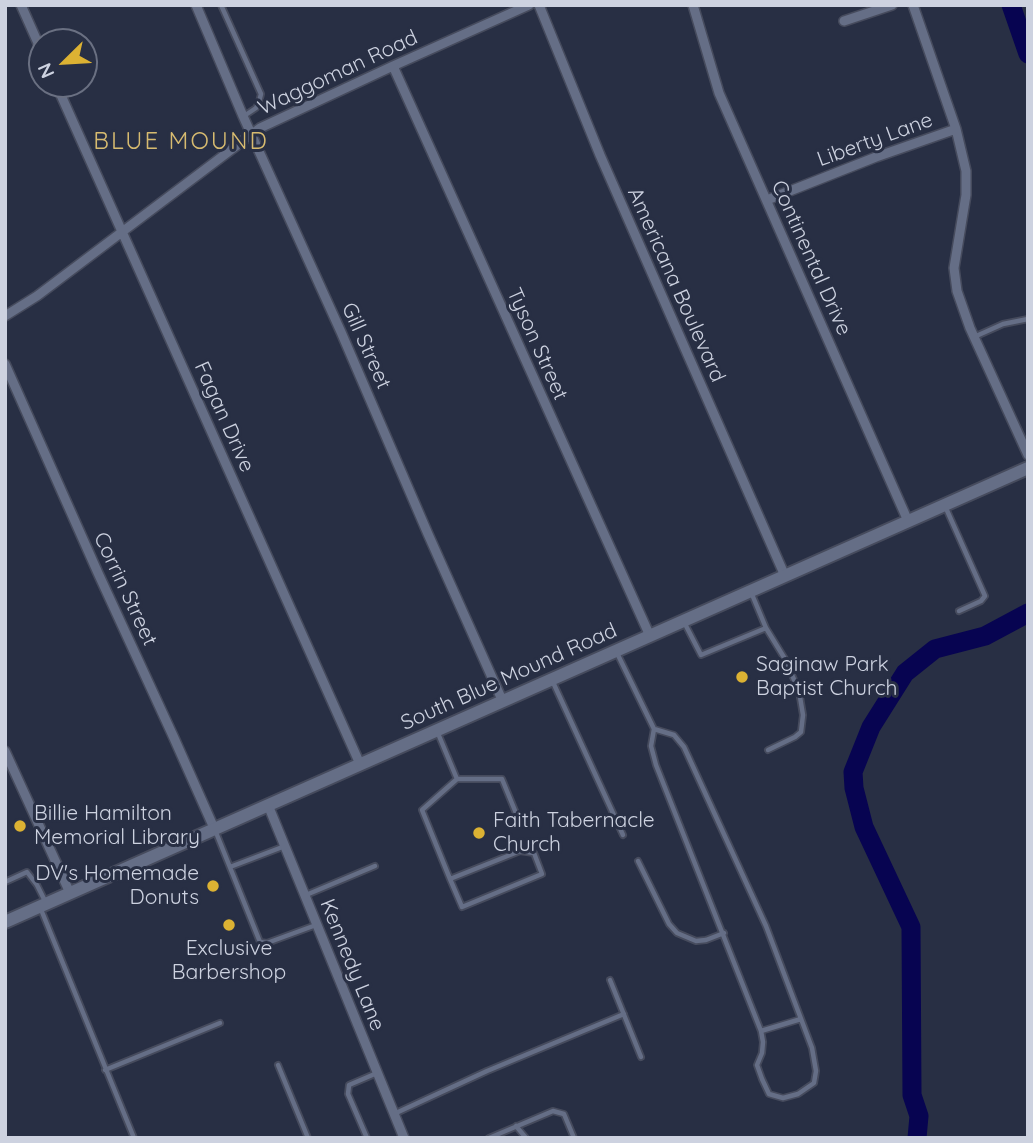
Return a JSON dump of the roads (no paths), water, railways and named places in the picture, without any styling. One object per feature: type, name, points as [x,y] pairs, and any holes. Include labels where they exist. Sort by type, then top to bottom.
[{"type":"main road","name":"South Blue Mound Road","points":[[5,922],[1028,468]]},
{"type":"street","points":[[21,5],[31,28]]},
{"type":"street","name":"Gill Street","points":[[196,5],[503,702]]},
{"type":"street","name":"Waggoman Road","points":[[5,316],[37,296],[260,128],[529,5]]},
{"type":"street","name":"Americana Boulevard","points":[[539,5],[600,155],[785,576]]},
{"type":"street","name":"Continental Drive","points":[[693,5],[719,93],[908,521]]},
{"type":"street","points":[[844,21],[892,5]]},
{"type":"street","points":[[913,5],[965,160],[967,183],[955,280],[974,337],[1028,455]]},
{"type":"street","name":"Tyson Street","points":[[393,66],[650,636]]},
{"type":"street","name":"Fagan Drive","points":[[62,98],[360,764]]},
{"type":"street","name":"Liberty Lane","points":[[767,200],[956,129]]},
{"type":"street","name":"Corrin Street","points":[[5,364],[214,828]]},
{"type":"street","points":[[5,751],[70,893]]},
{"type":"street","name":"Kennedy Lane","points":[[268,805],[404,1138]]},
{"type":"lane","points":[[221,5],[261,94],[256,108],[243,116]]},
{"type":"lane","points":[[974,337],[1003,324],[1028,319]]},
{"type":"lane","points":[[945,505],[985,596],[981,601],[959,611]]},
{"type":"lane","points":[[751,592],[765,628],[785,659],[799,691],[803,715],[801,732],[768,750]]},
{"type":"lane","points":[[684,621],[701,656],[765,628]]},
{"type":"lane","points":[[616,651],[654,729],[651,746],[656,765],[761,1031],[762,1053],[757,1065],[762,1079],[769,1094],[783,1098],[798,1094],[814,1083],[816,1071],[811,1048],[766,926],[684,747],[674,735],[654,729]]},
{"type":"lane","points":[[552,680],[623,835]]},
{"type":"lane","points":[[437,730],[457,779]]},
{"type":"lane","points":[[450,879],[520,851],[534,853],[542,874],[462,907],[450,879],[422,810],[457,779],[502,779],[518,818]]},
{"type":"lane","points":[[214,828],[260,942],[267,943],[317,925]]},
{"type":"lane","points":[[230,867],[286,846]]},
{"type":"lane","points":[[638,861],[669,924],[677,933],[696,941],[724,933]]},
{"type":"lane","points":[[306,895],[375,866]]},
{"type":"lane","points":[[5,881],[27,872],[37,885],[105,1070],[134,1138]]},
{"type":"lane","points":[[611,980],[642,1056]]},
{"type":"lane","points":[[395,1114],[487,1071],[624,1014]]},
{"type":"lane","points":[[761,1031],[801,1019]]},
{"type":"lane","points":[[105,1070],[220,1023]]},
{"type":"lane","points":[[278,1065],[308,1138]]},
{"type":"lane","points":[[367,1138],[348,1094],[349,1085],[377,1073]]},
{"type":"lane","points":[[489,1138],[553,1111],[564,1114],[573,1138]]},
{"type":"lane","points":[[516,1126],[526,1138]]},
{"type":"waterway","points":[[1011,5],[1028,54]]},
{"type":"waterway","points":[[917,1138],[919,1116],[912,1095],[911,927],[864,827],[854,788],[853,772],[871,727],[905,673],[935,649],[985,636],[1028,613]]},
{"type":"place","name":"Saginaw Park Baptist Church","points":[[742,677]]},
{"type":"place","name":"Billie Hamilton Memorial Library","points":[[20,826]]},
{"type":"place","name":"Faith Tabernacle Church","points":[[479,833]]},
{"type":"place","name":"DV's Homemade Donuts","points":[[213,886]]},
{"type":"place","name":"Exclusive Barbershop","points":[[229,925]]},
{"type":"district","name":"BLUE MOUND","points":[[181,142]]}]
